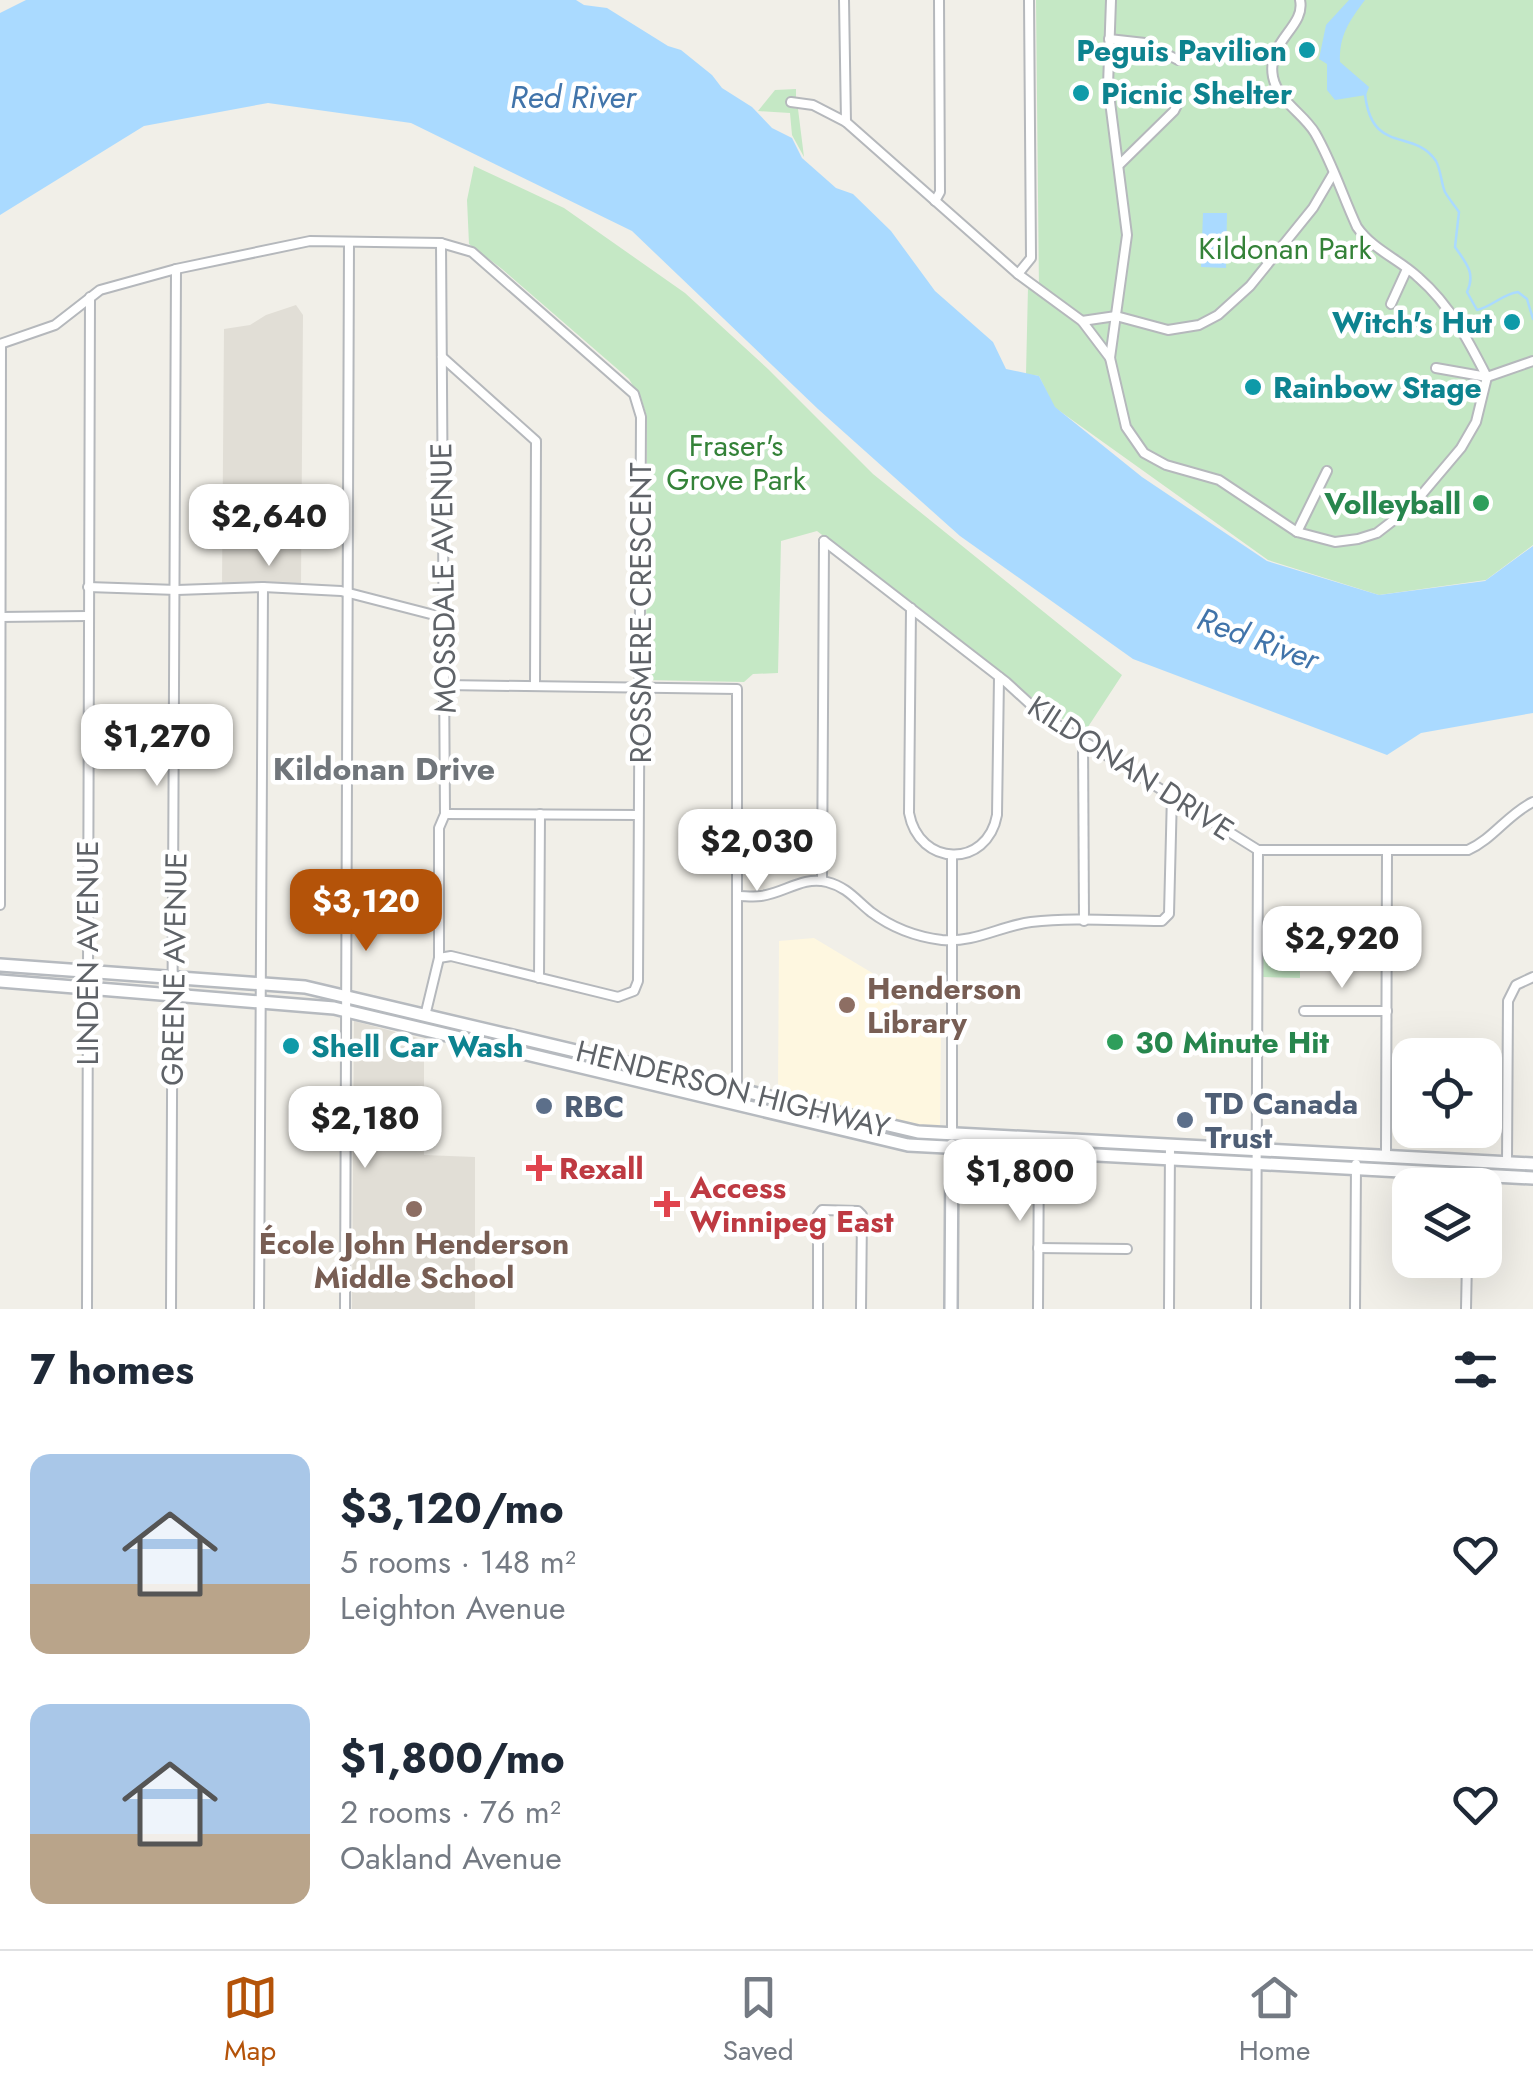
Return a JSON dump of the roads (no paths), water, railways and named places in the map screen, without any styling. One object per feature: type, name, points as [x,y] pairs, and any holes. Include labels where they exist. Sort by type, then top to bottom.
[{"type":"main road","name":"HENDERSON HIGHWAY","points":[[0,965],[305,988],[347,995],[896,1129],[952,1136],[1533,1164]]},
{"type":"main road","name":"HENDERSON HIGHWAY","points":[[0,981],[260,1000],[347,1011],[908,1145],[1392,1171]]},
{"type":"main road","points":[[495,1046],[498,1032]]},
{"type":"main road","points":[[580,1067],[583,1052]]},
{"type":"main road","points":[[846,1131],[856,1118]]},
{"type":"main road","points":[[950,1309],[952,1136]]},
{"type":"main road","name":"HENDERSON HIGHWAY","points":[[1502,1179],[1533,1178]]},
{"type":"street","points":[[844,0],[846,122]]},
{"type":"street","points":[[936,202],[940,192],[939,0]]},
{"type":"street","points":[[1018,274],[1032,258],[1030,0]]},
{"type":"street","points":[[1111,0],[1108,86],[1126,242],[1110,358],[1126,428],[1144,453],[1166,465],[1219,480],[1296,532],[1335,542],[1377,534],[1412,506],[1461,448],[1476,422],[1487,376],[1464,331],[1444,303],[1366,239],[1316,135],[1274,80],[1274,58],[1287,30],[1300,20],[1300,0]]},
{"type":"street","points":[[1109,39],[1145,44],[1178,60]]},
{"type":"street","points":[[791,102],[813,105],[846,122],[1018,274],[1082,321],[1110,358]]},
{"type":"street","points":[[1120,164],[1178,103]]},
{"type":"street","points":[[1082,321],[1116,316],[1168,330],[1218,315],[1250,286],[1313,208],[1333,174]]},
{"type":"street","points":[[0,906],[0,344],[55,325],[100,290],[176,269],[310,241],[442,243]]},
{"type":"street","points":[[346,1309],[348,242]]},
{"type":"street","name":"MOSSDALE AVENUE","points":[[416,1028],[426,1015],[439,958],[439,828],[445,814],[442,243]]},
{"type":"street","name":"ROSSMERE CRESCENT","points":[[439,958],[451,956],[618,997],[634,990],[638,981],[641,417],[634,394],[472,252],[442,243]]},
{"type":"street","name":"GREENE AVENUE","points":[[171,1309],[176,269]]},
{"type":"street","points":[[1391,304],[1407,269]]},
{"type":"street","name":"LINDEN AVENUE","points":[[87,1309],[90,297]]},
{"type":"street","points":[[442,357],[536,440],[535,686]]},
{"type":"street","points":[[1436,368],[1487,376],[1533,361]]},
{"type":"street","points":[[1296,532],[1326,471]]},
{"type":"street","name":"KILDONAN DRIVE","points":[[822,881],[824,541],[1042,715],[1258,850],[1468,850],[1533,802]]},
{"type":"street","points":[[88,587],[263,587],[349,593],[442,617]]},
{"type":"street","points":[[259,1309],[263,587]]},
{"type":"street","points":[[911,608],[910,820],[924,844],[952,855],[978,846],[995,823],[998,677]]},
{"type":"street","points":[[1,617],[88,616]]},
{"type":"street","points":[[445,684],[737,688],[737,1104]]},
{"type":"street","points":[[1083,740],[1084,921]]},
{"type":"street","points":[[738,896],[761,896],[803,882],[822,881],[849,891],[894,926],[914,934],[953,940],[980,938],[1027,922],[1167,919],[1172,794]]},
{"type":"street","points":[[445,814],[638,815]]},
{"type":"street","points":[[539,978],[540,814]]},
{"type":"street","points":[[1256,1309],[1258,850]]},
{"type":"street","points":[[1385,1170],[1388,851]]},
{"type":"street","points":[[952,855],[952,1136]]},
{"type":"street","points":[[1507,1163],[1508,1001],[1516,985],[1533,977]]},
{"type":"street","points":[[1304,1010],[1387,1010]]},
{"type":"street","points":[[1038,1140],[1038,1309]]},
{"type":"street","points":[[1169,1309],[1170,1146]]},
{"type":"street","points":[[1355,1309],[1356,1154]]},
{"type":"street","points":[[1467,1160],[1467,1168]]},
{"type":"street","points":[[818,1309],[818,1215],[822,1210],[858,1211],[862,1215],[861,1309]]},
{"type":"street","points":[[1038,1248],[1126,1249]]},
{"type":"street","points":[[1466,1309],[1467,1278]]},
{"type":"water","name":"Red River","points":[[26,0],[576,0],[607,8],[681,50],[772,128],[792,138],[802,158],[836,188],[853,194],[891,231],[935,291],[993,342],[1006,369],[1039,376],[1055,407],[1142,477],[1267,561],[1379,595],[1485,581],[1533,546],[1533,713],[1421,733],[1387,755],[1133,659],[960,536],[818,409],[632,231],[411,123],[268,103],[144,126],[0,215],[0,13]]},
{"type":"water","points":[[1349,0],[1365,0],[1346,29],[1340,62],[1369,87],[1366,95],[1335,100],[1327,90],[1327,64],[1319,59],[1326,25]]},
{"type":"water","points":[[1203,213],[1227,213],[1226,268],[1201,267]]},
{"type":"waterway","points":[[1365,94],[1376,126],[1427,151],[1436,161],[1445,192],[1459,212],[1455,247],[1468,268],[1467,292],[1477,310],[1518,292],[1527,299],[1533,319]]},
{"type":"place","name":"Peguis Pavilion","points":[[1307,50]]},
{"type":"place","name":"Picnic Shelter","points":[[1081,93]]},
{"type":"place","name":"Witch's Hut","points":[[1512,322]]},
{"type":"place","name":"Rainbow Stage","points":[[1253,387]]},
{"type":"place","name":"Volleyball","points":[[1481,503]]},
{"type":"place","name":"Henderson Library","points":[[847,1005]]},
{"type":"place","name":"30 Minute Hit","points":[[1115,1042]]},
{"type":"place","name":"Shell Car Wash","points":[[291,1046]]},
{"type":"place","name":"RBC","points":[[544,1106]]},
{"type":"place","name":"TD Canada Trust","points":[[1185,1120]]},
{"type":"place","name":"Rexall","points":[[539,1168]]},
{"type":"place","name":"Access Winnipeg East","points":[[667,1204]]},
{"type":"place","name":"École John Henderson Middle School","points":[[414,1209]]},
{"type":"district","name":"Kildonan Drive","points":[[384,769]]},
{"type":"park label","name":"Kildonan Park","points":[[1285,248]]},
{"type":"park label","name":"Fraser's Grove Park","points":[[736,462]]}]
